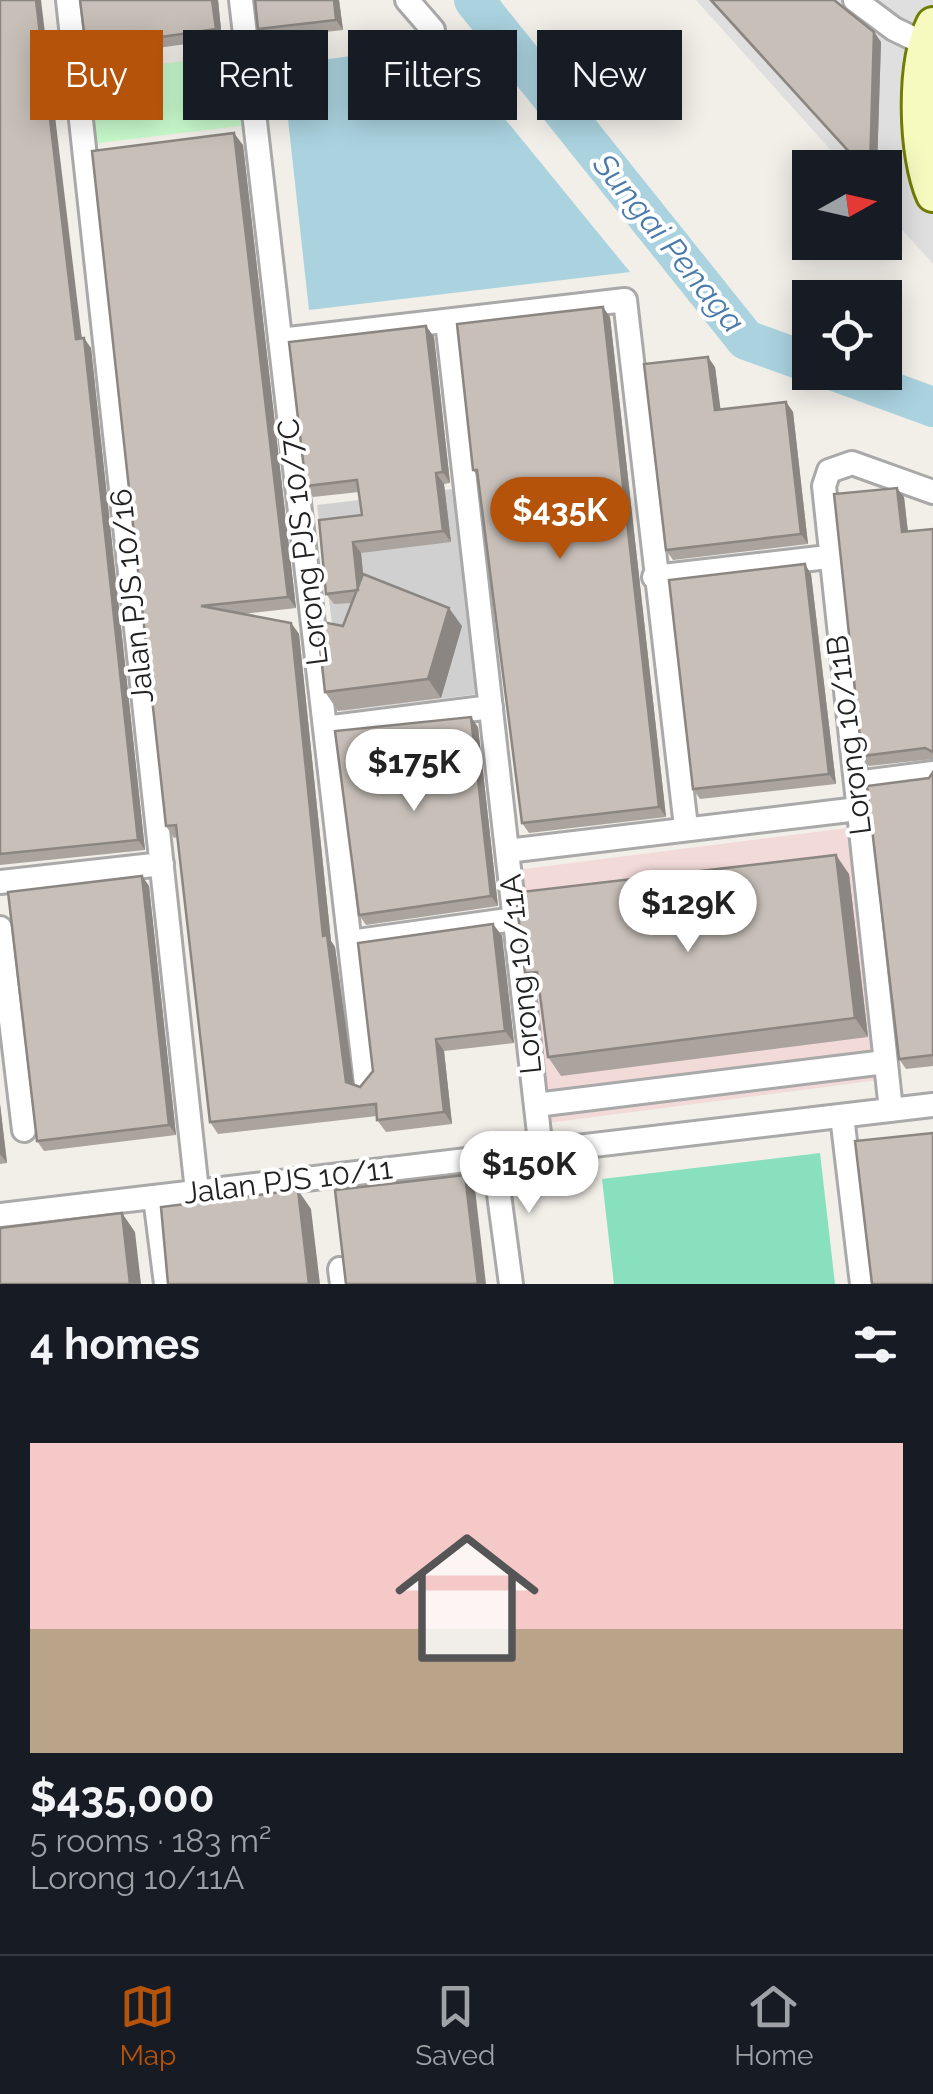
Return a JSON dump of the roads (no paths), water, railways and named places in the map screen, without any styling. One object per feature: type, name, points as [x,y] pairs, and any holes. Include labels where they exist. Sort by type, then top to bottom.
[{"type":"street","name":"Jalan PJS 10/16","points":[[68,0],[197,1192]]},
{"type":"street","name":"Lorong PJS 10/7C","points":[[241,0],[366,1084]]},
{"type":"street","points":[[407,0],[433,30]]},
{"type":"street","points":[[855,0],[894,29],[928,33],[919,128],[933,196]]},
{"type":"street","points":[[280,340],[625,300],[654,577],[686,827]]},
{"type":"street","name":"Lorong 10/11A","points":[[447,321],[507,850],[520,904],[541,1151]]},
{"type":"street","name":"Lorong 10/11B","points":[[891,1110],[854,858],[856,784],[828,557],[824,486],[828,472],[839,464],[852,462],[933,492]]},
{"type":"street","points":[[654,577],[828,557]]},
{"type":"street","points":[[325,728],[491,707]]},
{"type":"street","points":[[856,784],[933,773]]},
{"type":"street","points":[[507,850],[858,809]]},
{"type":"street","points":[[0,882],[162,864]]},
{"type":"street","points":[[350,942],[520,904]]},
{"type":"street","points":[[0,928],[24,1130]]},
{"type":"street","points":[[536,1105],[886,1062]]},
{"type":"street","name":"Jalan PJS 10/11","points":[[0,1215],[933,1105]]},
{"type":"street","points":[[842,1116],[862,1284]]},
{"type":"street","points":[[494,1156],[511,1284]]},
{"type":"street","points":[[156,1196],[166,1284]]},
{"type":"water","points":[[348,56],[348,120],[506,120],[630,272],[309,310],[288,120],[328,120],[328,59]]},
{"type":"waterway","name":"Sungai Penaga","points":[[474,0],[746,340],[792,357]]},
{"type":"waterway","name":"Sungai Penaga","points":[[886,390],[933,407]]}]
